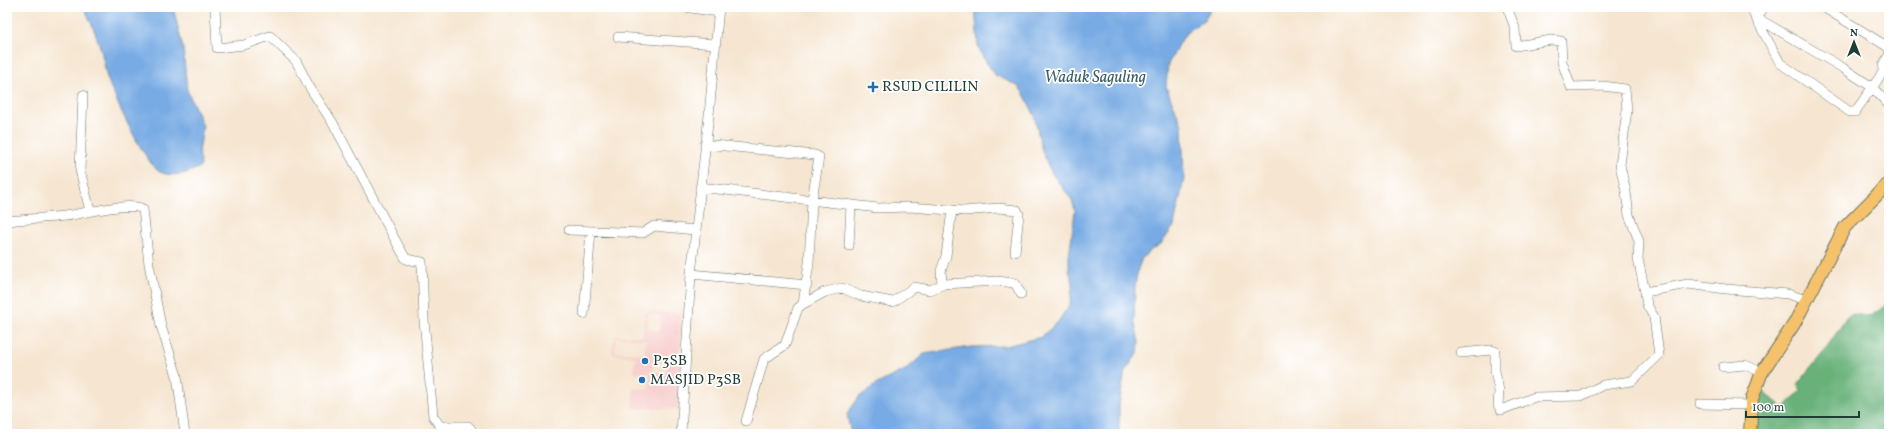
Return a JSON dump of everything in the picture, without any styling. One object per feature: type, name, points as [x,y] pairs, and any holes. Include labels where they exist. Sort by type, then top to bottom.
[{"type":"main road","points":[[1750,434],[1751,405],[1754,391],[1762,372],[1794,324],[1845,227],[1889,183]]},
{"type":"street","points":[[215,7],[218,48],[244,44],[270,36],[296,62],[310,88],[333,124],[406,259],[422,262],[424,320],[433,416],[442,427],[468,426],[471,429],[472,434],[477,434]]},
{"type":"street","points":[[681,434],[691,274],[719,10],[684,7]]},
{"type":"street","points":[[1461,354],[1491,350],[1495,352],[1495,371],[1499,391],[1498,405],[1502,410],[1535,397],[1582,396],[1603,385],[1632,381],[1659,355],[1654,317],[1647,305],[1638,260],[1639,241],[1629,215],[1620,165],[1627,108],[1625,89],[1608,86],[1572,87],[1562,62],[1561,41],[1551,40],[1516,46],[1515,28],[1507,7]]},
{"type":"street","points":[[1750,7],[1780,63],[1850,112],[1855,112],[1883,72],[1883,66],[1889,55]]},
{"type":"street","points":[[1757,18],[1764,7]]},
{"type":"street","points":[[1823,7],[1888,47],[1889,50]]},
{"type":"street","points":[[1757,18],[1843,68],[1872,87],[1889,105]]},
{"type":"street","points":[[618,37],[715,44]]},
{"type":"street","points":[[83,95],[80,170],[90,211]]},
{"type":"street","points":[[705,144],[818,156],[812,200],[807,285],[803,304]]},
{"type":"street","points":[[700,187],[878,208],[909,207],[952,210],[998,208],[1018,211],[1015,252]]},
{"type":"street","points":[[849,246],[851,205]]},
{"type":"street","points":[[7,221],[68,216],[90,211],[136,206],[144,211],[149,264],[161,326],[177,376],[185,434]]},
{"type":"street","points":[[942,284],[941,270],[946,256],[952,210]]},
{"type":"street","points":[[569,230],[643,233],[654,226],[695,230]]},
{"type":"street","points":[[584,314],[591,231]]},
{"type":"street","points":[[691,274],[807,285]]},
{"type":"street","points":[[746,421],[764,359],[785,345],[798,308],[825,292],[842,288],[861,296],[894,302],[914,287],[930,290],[942,284],[997,281],[1012,283],[1018,286],[1021,294]]},
{"type":"street","points":[[1645,292],[1688,284],[1788,294],[1806,300]]},
{"type":"street","points":[[1723,367],[1745,365],[1762,372]]},
{"type":"street","points":[[1700,404],[1751,405]]},
{"type":"shaded area","name":"P3SB","points":[[645,312],[681,313],[679,409],[632,408],[633,388],[649,389],[650,373],[634,372],[633,386],[634,369],[636,357],[612,354],[615,335],[643,337]],"holes":[[[648,314],[660,315],[659,331],[647,329]],[[616,337],[646,340],[644,355],[615,352]],[[654,357],[668,358],[667,373],[653,372]]]},
{"type":"green space","points":[[1889,303],[1889,434],[1754,434],[1755,401],[1760,394],[1765,393],[1784,408],[1801,390],[1797,385],[1823,353],[1847,317],[1854,314],[1865,316],[1872,315]]},
{"type":"water","points":[[84,7],[173,7],[183,48],[187,90],[203,126],[199,153],[201,166],[187,173],[170,175],[160,172],[146,156],[129,127],[114,96],[106,74],[97,37]]},
{"type":"water","name":"Waduk Saguling","points":[[975,7],[1212,7],[1206,18],[1185,34],[1168,64],[1166,87],[1182,125],[1184,179],[1174,226],[1161,244],[1142,258],[1138,269],[1135,286],[1134,319],[1139,342],[1138,353],[1125,371],[1119,405],[1119,434],[851,434],[847,414],[859,397],[877,384],[907,369],[924,354],[971,347],[1006,346],[1041,337],[1058,322],[1070,304],[1073,282],[1069,271],[1069,257],[1075,211],[1072,200],[1051,172],[1042,151],[1034,114],[1024,94],[1018,86],[995,75],[982,56],[978,45]]},
{"type":"place","name":"RSUD CILILIN","points":[[873,87]]},
{"type":"place","name":"P3SB","points":[[645,361]]},
{"type":"place","name":"MASJID P3SB","points":[[642,380]]}]
